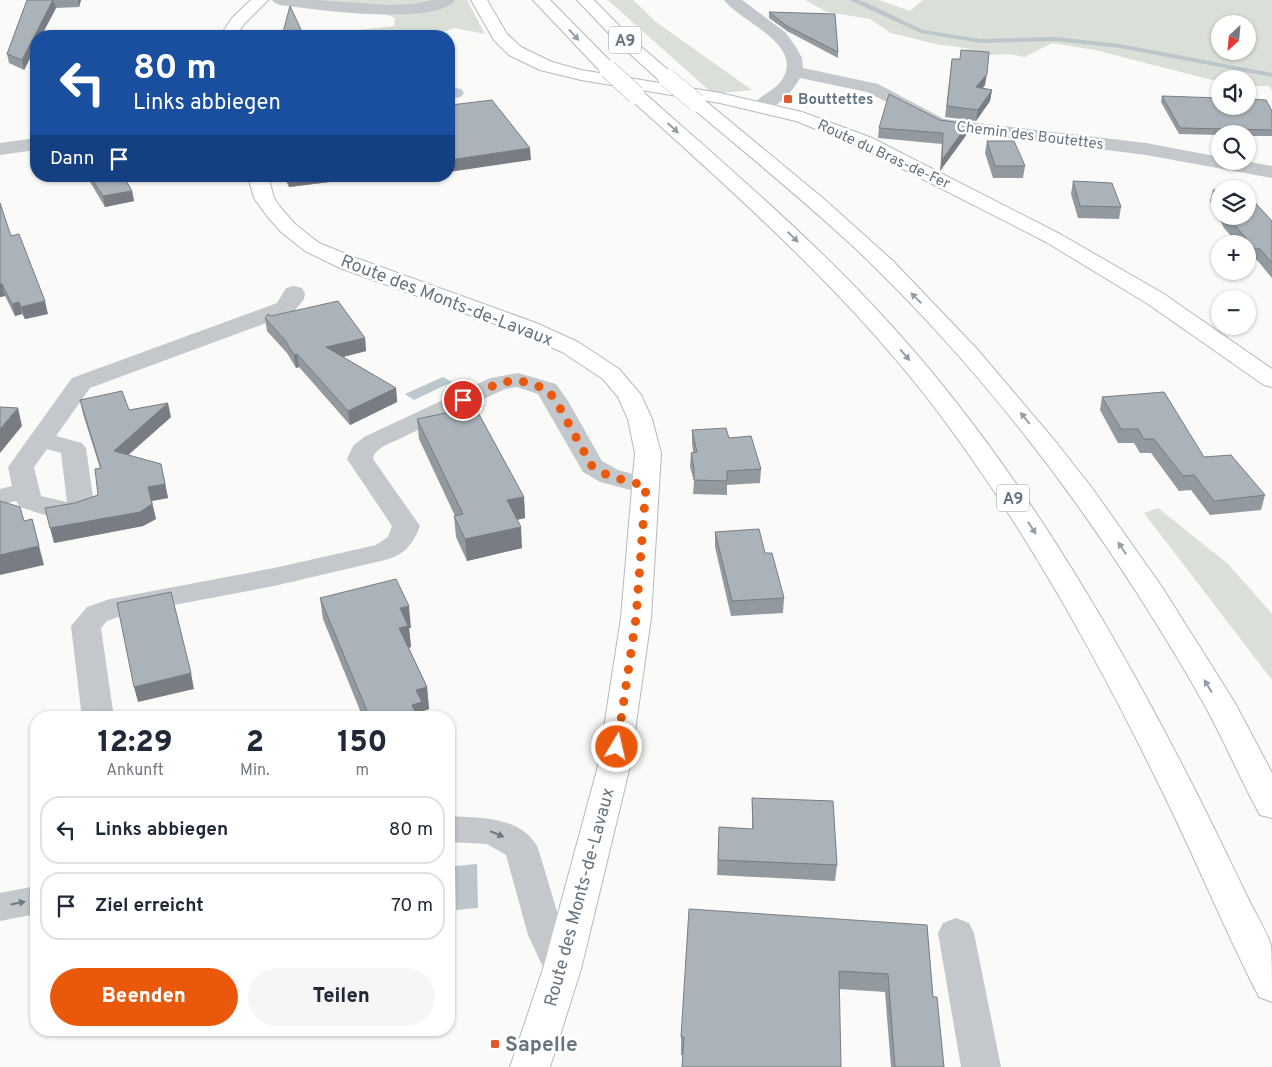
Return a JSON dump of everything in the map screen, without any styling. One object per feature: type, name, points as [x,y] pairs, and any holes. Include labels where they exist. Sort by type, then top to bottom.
[{"type":"main road","points":[[232,30],[238,21],[260,0]]},
{"type":"main road","name":"Route du Bras-de-Fer","points":[[479,0],[500,37],[515,51],[546,66],[581,75],[760,106],[802,117],[865,142],[1053,238],[1156,299],[1272,380]]},
{"type":"main road","name":"A9","points":[[541,0],[608,70],[789,233],[848,291],[914,366],[985,458],[1046,549],[1114,666],[1152,737],[1272,986]]},
{"type":"main road","name":"A9","points":[[585,0],[626,42],[835,220],[917,298],[978,364],[1042,440],[1111,532],[1151,592],[1272,792]]},
{"type":"main road","name":"Route des Monts-de-Lavaux","points":[[260,182],[264,198],[274,212],[288,228],[312,247],[348,264],[528,328],[570,347],[611,374],[629,395],[640,419],[648,453],[646,486],[636,618],[614,766],[562,969],[530,1067]]},
{"type":"main road","name":"A9","points":[[1223,710],[1272,806]]},
{"type":"street","points":[[280,0],[346,9],[419,8],[436,5],[447,0]]},
{"type":"street","points":[[732,0],[785,43],[794,63],[796,72],[788,86],[760,106]]},
{"type":"street","name":"Chemin des Boutettes","points":[[796,72],[872,88],[940,124],[1146,149],[1270,173]]},
{"type":"street","points":[[0,148],[30,145]]},
{"type":"street","points":[[42,440],[73,448],[81,504],[77,508],[69,511],[29,501],[22,467],[81,383],[286,308],[293,300],[294,293]]},
{"type":"street","points":[[97,711],[86,626],[97,614],[120,606],[274,577],[385,551],[400,541],[406,526],[360,459],[362,451],[373,442],[499,383],[518,380],[547,389],[556,401],[592,466],[609,476],[646,486]]},
{"type":"street","points":[[0,497],[26,491]]},
{"type":"street","points":[[455,829],[494,831],[521,848],[546,935],[562,969]]},
{"type":"street","points":[[0,907],[30,901]]},
{"type":"street","points":[[956,934],[981,1067]]},
{"type":"shaded area","points":[[280,0],[467,0],[485,34],[454,28],[448,30],[358,30],[394,26],[395,18],[372,9]]},
{"type":"shaded area","points":[[608,0],[633,0],[656,22],[752,90],[713,94]]},
{"type":"shaded area","points":[[805,0],[879,0],[910,11],[923,0],[1272,0],[1272,90],[1268,86],[1256,86],[1256,70],[1211,70],[1211,80],[1095,50],[1052,43],[1025,57],[1008,54],[988,55],[965,48],[935,44],[891,33],[870,19],[827,12]]},
{"type":"shaded area","points":[[443,377],[452,382],[414,400],[405,394]]},
{"type":"shaded area","points":[[1158,508],[1228,564],[1272,614],[1272,680],[1144,513]]},
{"type":"shaded area","points":[[477,864],[478,908],[456,910],[455,866]]},
{"type":"building","points":[[27,0],[53,0],[38,30],[30,30],[30,45],[22,60],[7,54]]},
{"type":"building","points":[[290,6],[301,30],[284,30]]},
{"type":"building","points":[[769,12],[835,14],[838,52],[787,26]]},
{"type":"building","points":[[961,50],[989,52],[987,74],[976,87],[992,90],[978,110],[947,106],[952,59],[960,59]]},
{"type":"building","points":[[889,94],[940,120],[968,124],[942,160],[943,133],[879,128]]},
{"type":"building","points":[[1162,96],[1211,98],[1211,115],[1256,115],[1256,99],[1266,100],[1272,111],[1272,130],[1256,130],[1256,125],[1211,125],[1211,129],[1180,128]]},
{"type":"building","points":[[492,100],[530,148],[455,159],[455,105]]},
{"type":"building","points":[[987,141],[1014,141],[1025,166],[995,166]]},
{"type":"building","points":[[1073,181],[1112,183],[1121,207],[1080,206]]},
{"type":"building","points":[[94,182],[127,182],[132,191],[103,196]]},
{"type":"building","points":[[0,203],[11,236],[19,234],[45,301],[21,307],[19,302],[12,304],[2,284],[0,284]]},
{"type":"building","points":[[1256,204],[1272,221],[1272,263],[1260,249],[1256,249],[1256,235],[1243,235],[1235,225],[1256,225]]},
{"type":"building","points":[[338,301],[365,338],[326,347],[396,388],[348,411],[297,354],[294,355],[285,340],[265,318],[268,314],[271,316]]},
{"type":"building","points":[[122,391],[129,410],[168,403],[114,451],[161,464],[165,484],[148,487],[152,504],[140,512],[50,528],[45,508],[75,503],[98,495],[95,469],[101,468],[80,400]]},
{"type":"building","points":[[1164,392],[1204,457],[1231,455],[1265,495],[1214,501],[1194,475],[1183,476],[1154,439],[1144,439],[1138,429],[1121,429],[1102,397]]},
{"type":"building","points":[[0,407],[18,408],[0,429]]},
{"type":"building","points":[[475,407],[524,497],[507,500],[521,527],[465,539],[454,516],[463,514],[417,419]]},
{"type":"building","points":[[726,428],[729,438],[751,436],[761,469],[727,471],[727,481],[694,480],[691,453],[697,452],[692,430]]},
{"type":"building","points":[[0,501],[20,507],[24,521],[32,519],[39,546],[0,555]]},
{"type":"building","points":[[759,529],[765,553],[772,553],[784,598],[732,601],[715,532]]},
{"type":"building","points":[[396,579],[409,606],[400,608],[408,626],[399,628],[427,687],[416,690],[422,702],[412,705],[415,711],[367,711],[320,598]]},
{"type":"building","points":[[171,592],[191,673],[134,687],[117,603]]},
{"type":"building","points":[[752,798],[833,801],[837,865],[718,860],[719,827],[753,829]]},
{"type":"building","points":[[689,909],[927,925],[933,997],[937,997],[944,1067],[895,1067],[888,974],[839,971],[841,1067],[682,1067],[684,1037],[681,1037]]},
{"type":"waterway","points":[[852,0],[865,4],[921,31],[980,41],[1055,39],[1120,46],[1272,75]]},
{"type":"place","name":"Bouttettes","points":[[788,99]]},
{"type":"place","name":"Sapelle","points":[[495,1044]]},
{"type":"route","points":[[463,400],[499,383],[518,380],[547,389],[556,401],[592,466],[609,476],[646,486],[636,618],[617,747]]}]
